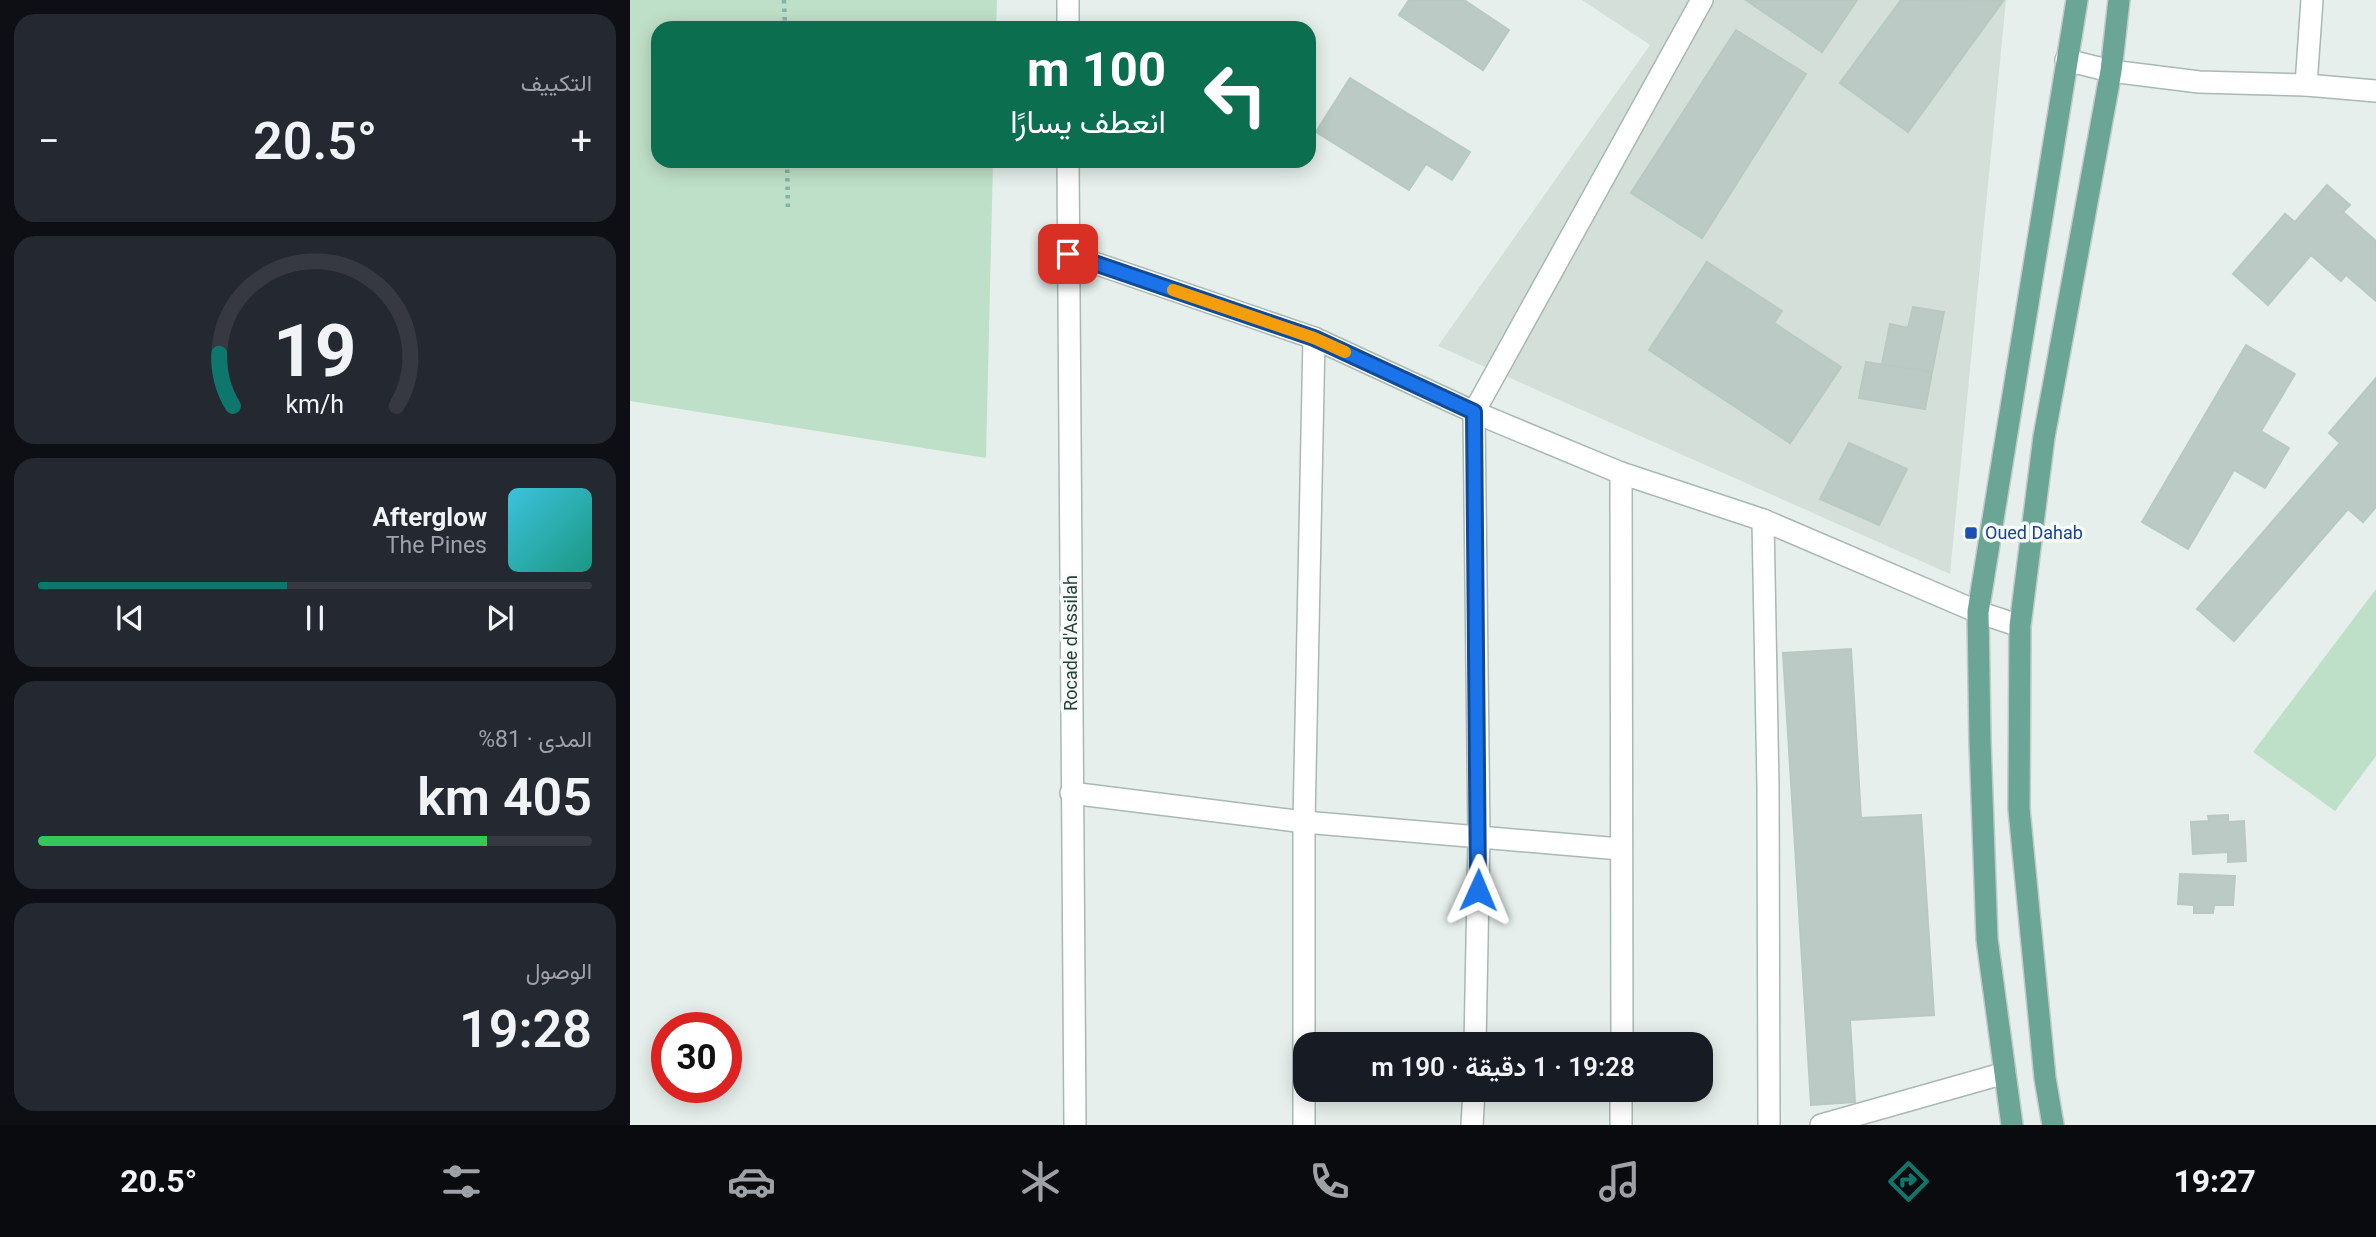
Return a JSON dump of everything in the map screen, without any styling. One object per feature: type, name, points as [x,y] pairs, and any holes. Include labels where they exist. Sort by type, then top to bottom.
[{"type":"main road","points":[[2012,1125],[1987,939],[1978,612],[2077,0]]},
{"type":"main road","points":[[2053,1125],[2043,1066],[2019,809],[2020,626],[2044,437],[2111,71],[2119,0]]},
{"type":"street","points":[[1068,0],[1068,21]]},
{"type":"street","points":[[1475,1032],[1479,838],[1474,412],[1702,0]]},
{"type":"street","points":[[2306,85],[2312,0]]},
{"type":"street","points":[[2066,60],[2111,71],[2199,82],[2306,85],[2376,91]]},
{"type":"street","name":"Rocade d'Assilah","points":[[1068,168],[1075,1125]]},
{"type":"street","points":[[1068,254],[1314,338],[1474,412],[1621,473],[1763,520],[1978,612],[2020,626]]},
{"type":"street","points":[[1304,1125],[1304,822],[1314,338]]},
{"type":"street","points":[[1621,473],[1622,1032]]},
{"type":"street","points":[[1763,520],[1768,787],[1769,1125]]},
{"type":"street","points":[[1072,793],[1304,822],[1620,849]]},
{"type":"street","points":[[1821,1125],[2005,1073]]},
{"type":"street","points":[[1472,1125],[1473,1102]]},
{"type":"street","points":[[1621,1102],[1621,1125]]},
{"type":"path","points":[[784,0],[785,21]]},
{"type":"path","points":[[787,168],[788,209]]},
{"type":"shaded area","points":[[1582,0],[2006,0],[1950,574],[1438,346],[1650,45]]},
{"type":"green space","points":[[630,0],[997,0],[996,21],[651,21],[651,168],[993,168],[986,458],[630,401]]},
{"type":"green space","points":[[2376,589],[2376,756],[2335,811],[2253,752]]},
{"type":"building","points":[[1409,0],[1464,0],[1509,30],[1483,70],[1399,15]]},
{"type":"building","points":[[1746,0],[1857,0],[1822,52]]},
{"type":"building","points":[[1901,0],[2003,1],[1908,132],[1840,83]]},
{"type":"building","points":[[1736,30],[1806,74],[1702,238],[1631,193]]},
{"type":"building","points":[[1350,78],[1470,152],[1452,180],[1426,164],[1409,190],[1316,132]]},
{"type":"building","points":[[2327,185],[2350,205],[2343,212],[2376,241],[2376,301],[2346,275],[2341,281],[2311,255],[2268,305],[2233,274],[2285,214],[2295,222]]},
{"type":"building","points":[[1707,262],[1782,311],[1774,323],[1841,367],[1790,443],[1649,350]]},
{"type":"building","points":[[1913,307],[1944,312],[1932,372],[1882,364],[1890,324],[1908,328]]},
{"type":"building","points":[[2246,345],[2295,374],[2261,431],[2289,448],[2265,488],[2234,470],[2188,549],[2142,522]]},
{"type":"building","points":[[1866,362],[1932,372],[1925,409],[1859,398]]},
{"type":"building","points":[[2376,378],[2376,507],[2363,522],[2348,509],[2234,641],[2197,609],[2340,443],[2329,433]]},
{"type":"building","points":[[1849,443],[1907,469],[1879,525],[1820,499]]},
{"type":"building","points":[[1851,649],[1861,818],[1921,815],[1934,1015],[1850,1020],[1855,1102],[1811,1105],[1783,653]]},
{"type":"building","points":[[2228,815],[2228,822],[2244,821],[2246,861],[2228,862],[2228,852],[2193,854],[2191,822],[2209,821],[2208,816]]},
{"type":"building","points":[[2180,874],[2235,876],[2233,905],[2214,905],[2213,913],[2194,913],[2194,905],[2178,904]]},
{"type":"slow traffic","points":[[1173,290],[1314,338],[1345,352]]},
{"type":"place","name":"Oued Dahab","points":[[1971,533]]},
{"type":"route","points":[[1068,254],[1314,338],[1474,412],[1478,890]]}]
